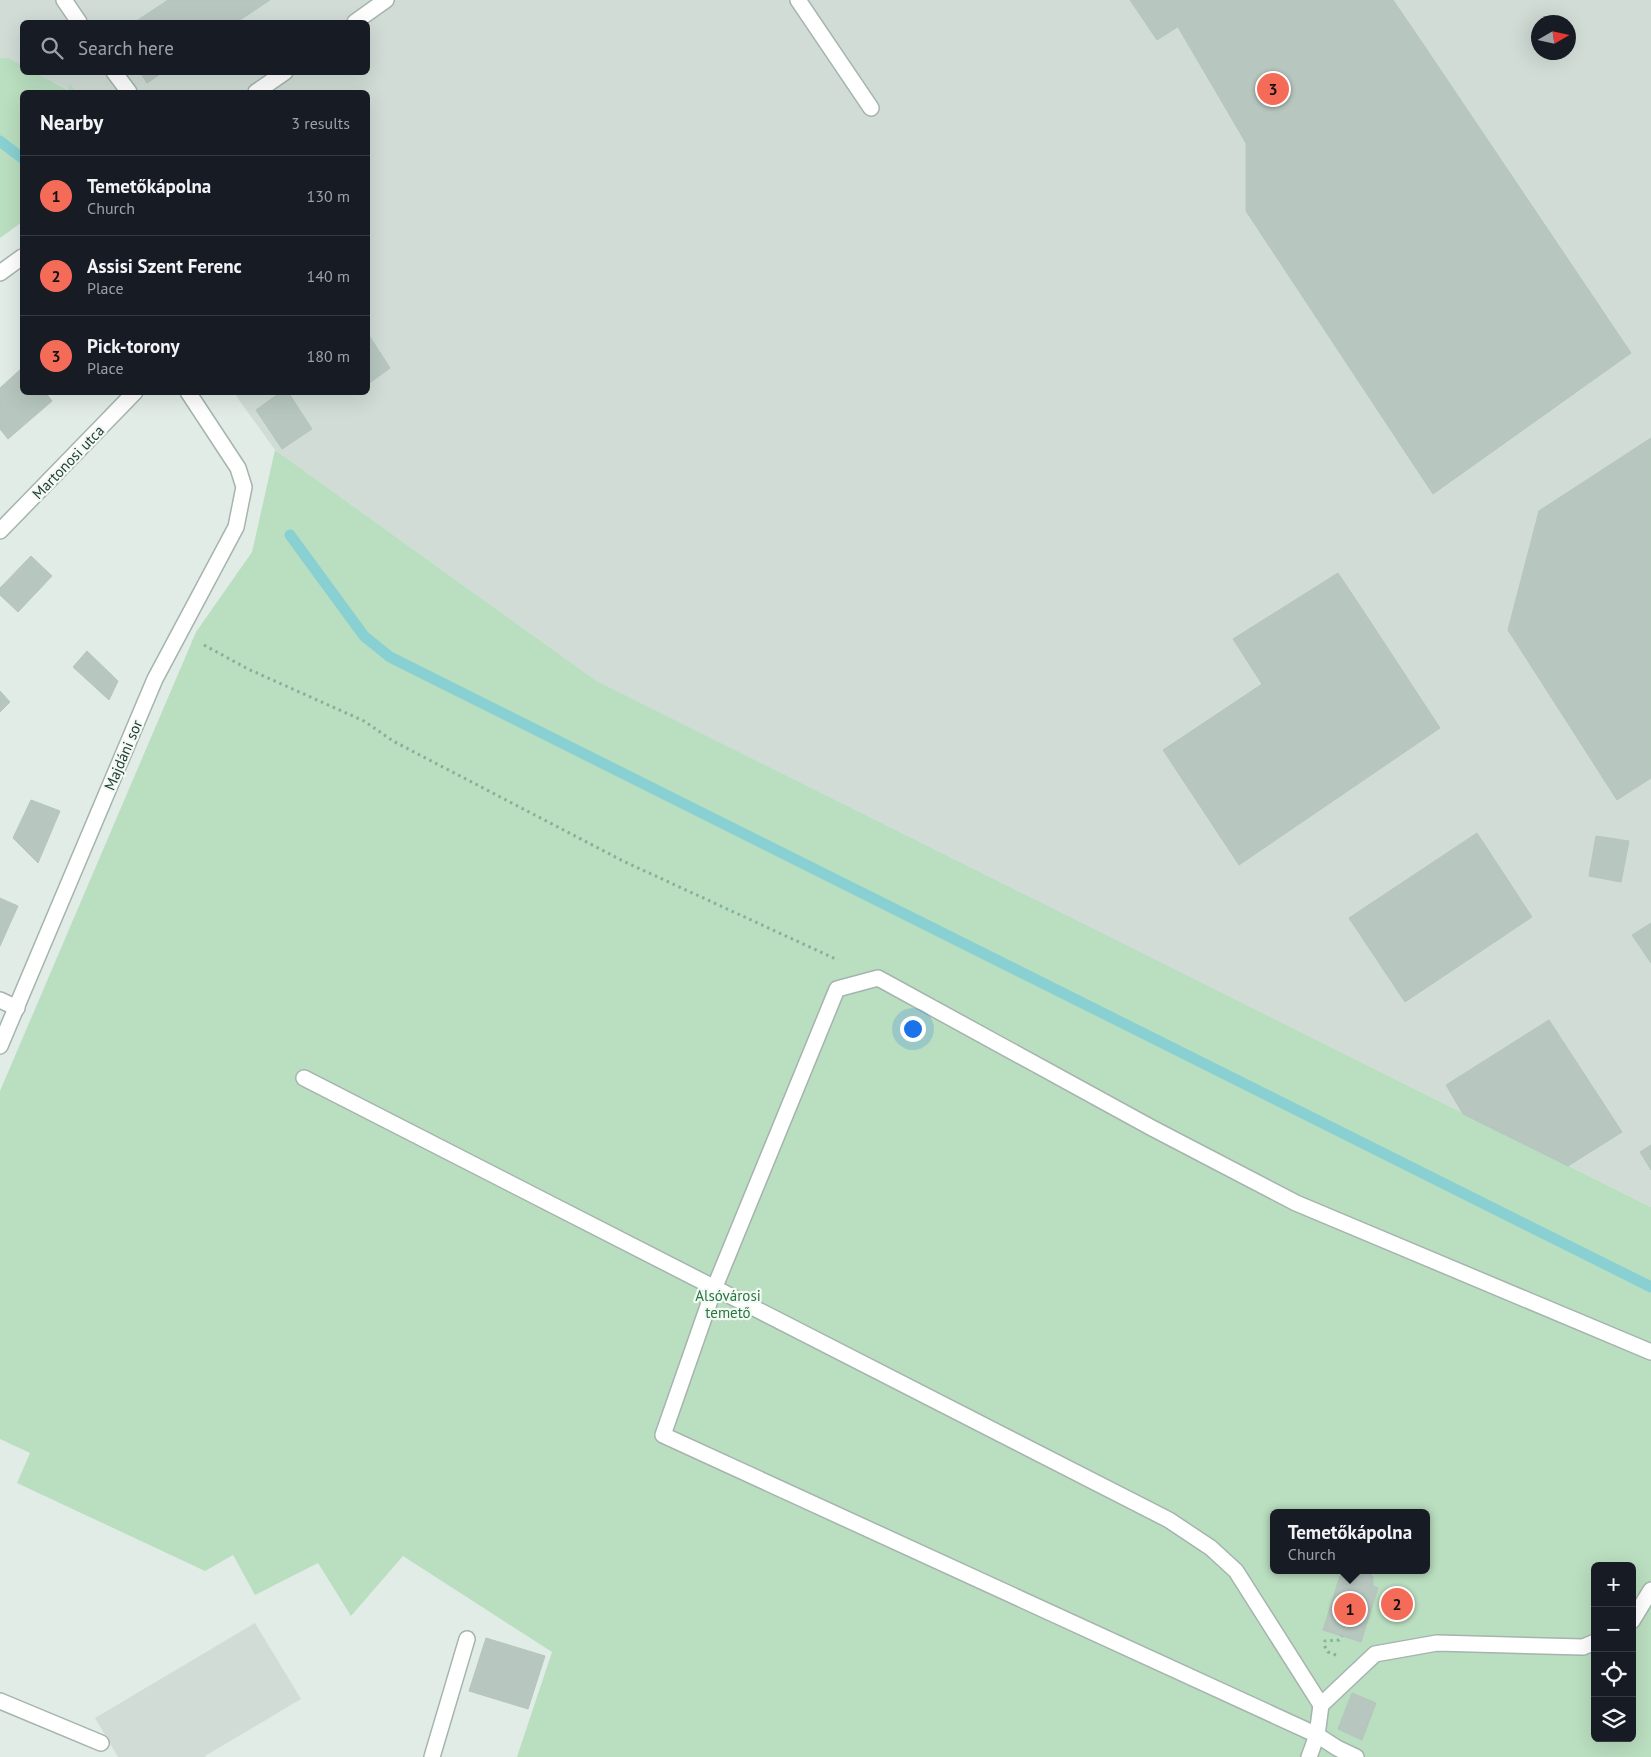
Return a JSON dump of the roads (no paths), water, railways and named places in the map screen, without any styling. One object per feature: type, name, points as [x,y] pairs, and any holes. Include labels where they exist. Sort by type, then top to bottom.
[{"type":"street","points":[[64,0],[78,20]]},
{"type":"street","points":[[358,20],[386,0]]},
{"type":"street","points":[[798,0],[871,108]]},
{"type":"street","points":[[116,75],[128,90]]},
{"type":"street","points":[[259,90],[280,75]]},
{"type":"street","points":[[0,273],[20,258]]},
{"type":"street","name":"Martonosi utca","points":[[0,531],[132,395]]},
{"type":"street","name":"Majdáni sor","points":[[0,1046],[155,679],[236,527],[244,487],[238,468],[190,395]]},
{"type":"street","points":[[1356,1757],[1317,1735],[663,1435],[714,1289],[837,989],[878,978],[1152,1128],[1296,1203],[1651,1352]]},
{"type":"street","points":[[0,1000],[17,1008]]},
{"type":"street","points":[[304,1078],[1169,1520],[1211,1548],[1236,1571],[1321,1705]]},
{"type":"street","points":[[1636,1614],[1651,1590]]},
{"type":"street","points":[[432,1757],[467,1639]]},
{"type":"street","points":[[1309,1757],[1317,1735],[1321,1705],[1375,1654],[1437,1643],[1583,1647],[1591,1644]]},
{"type":"street","points":[[0,1701],[101,1743]]},
{"type":"waterway","points":[[0,141],[20,156]]},
{"type":"waterway","points":[[290,535],[364,636],[390,657],[1651,1287]]},
{"type":"place","name":"Pick-torony","points":[[1273,89]]},
{"type":"place","name":"Assisi Szent Ferenc","points":[[1397,1604]]},
{"type":"place","name":"Temetőkápolna","points":[[1350,1609]]},
{"type":"park label","name":"Alsóvárosi temető","points":[[728,1304]]}]
